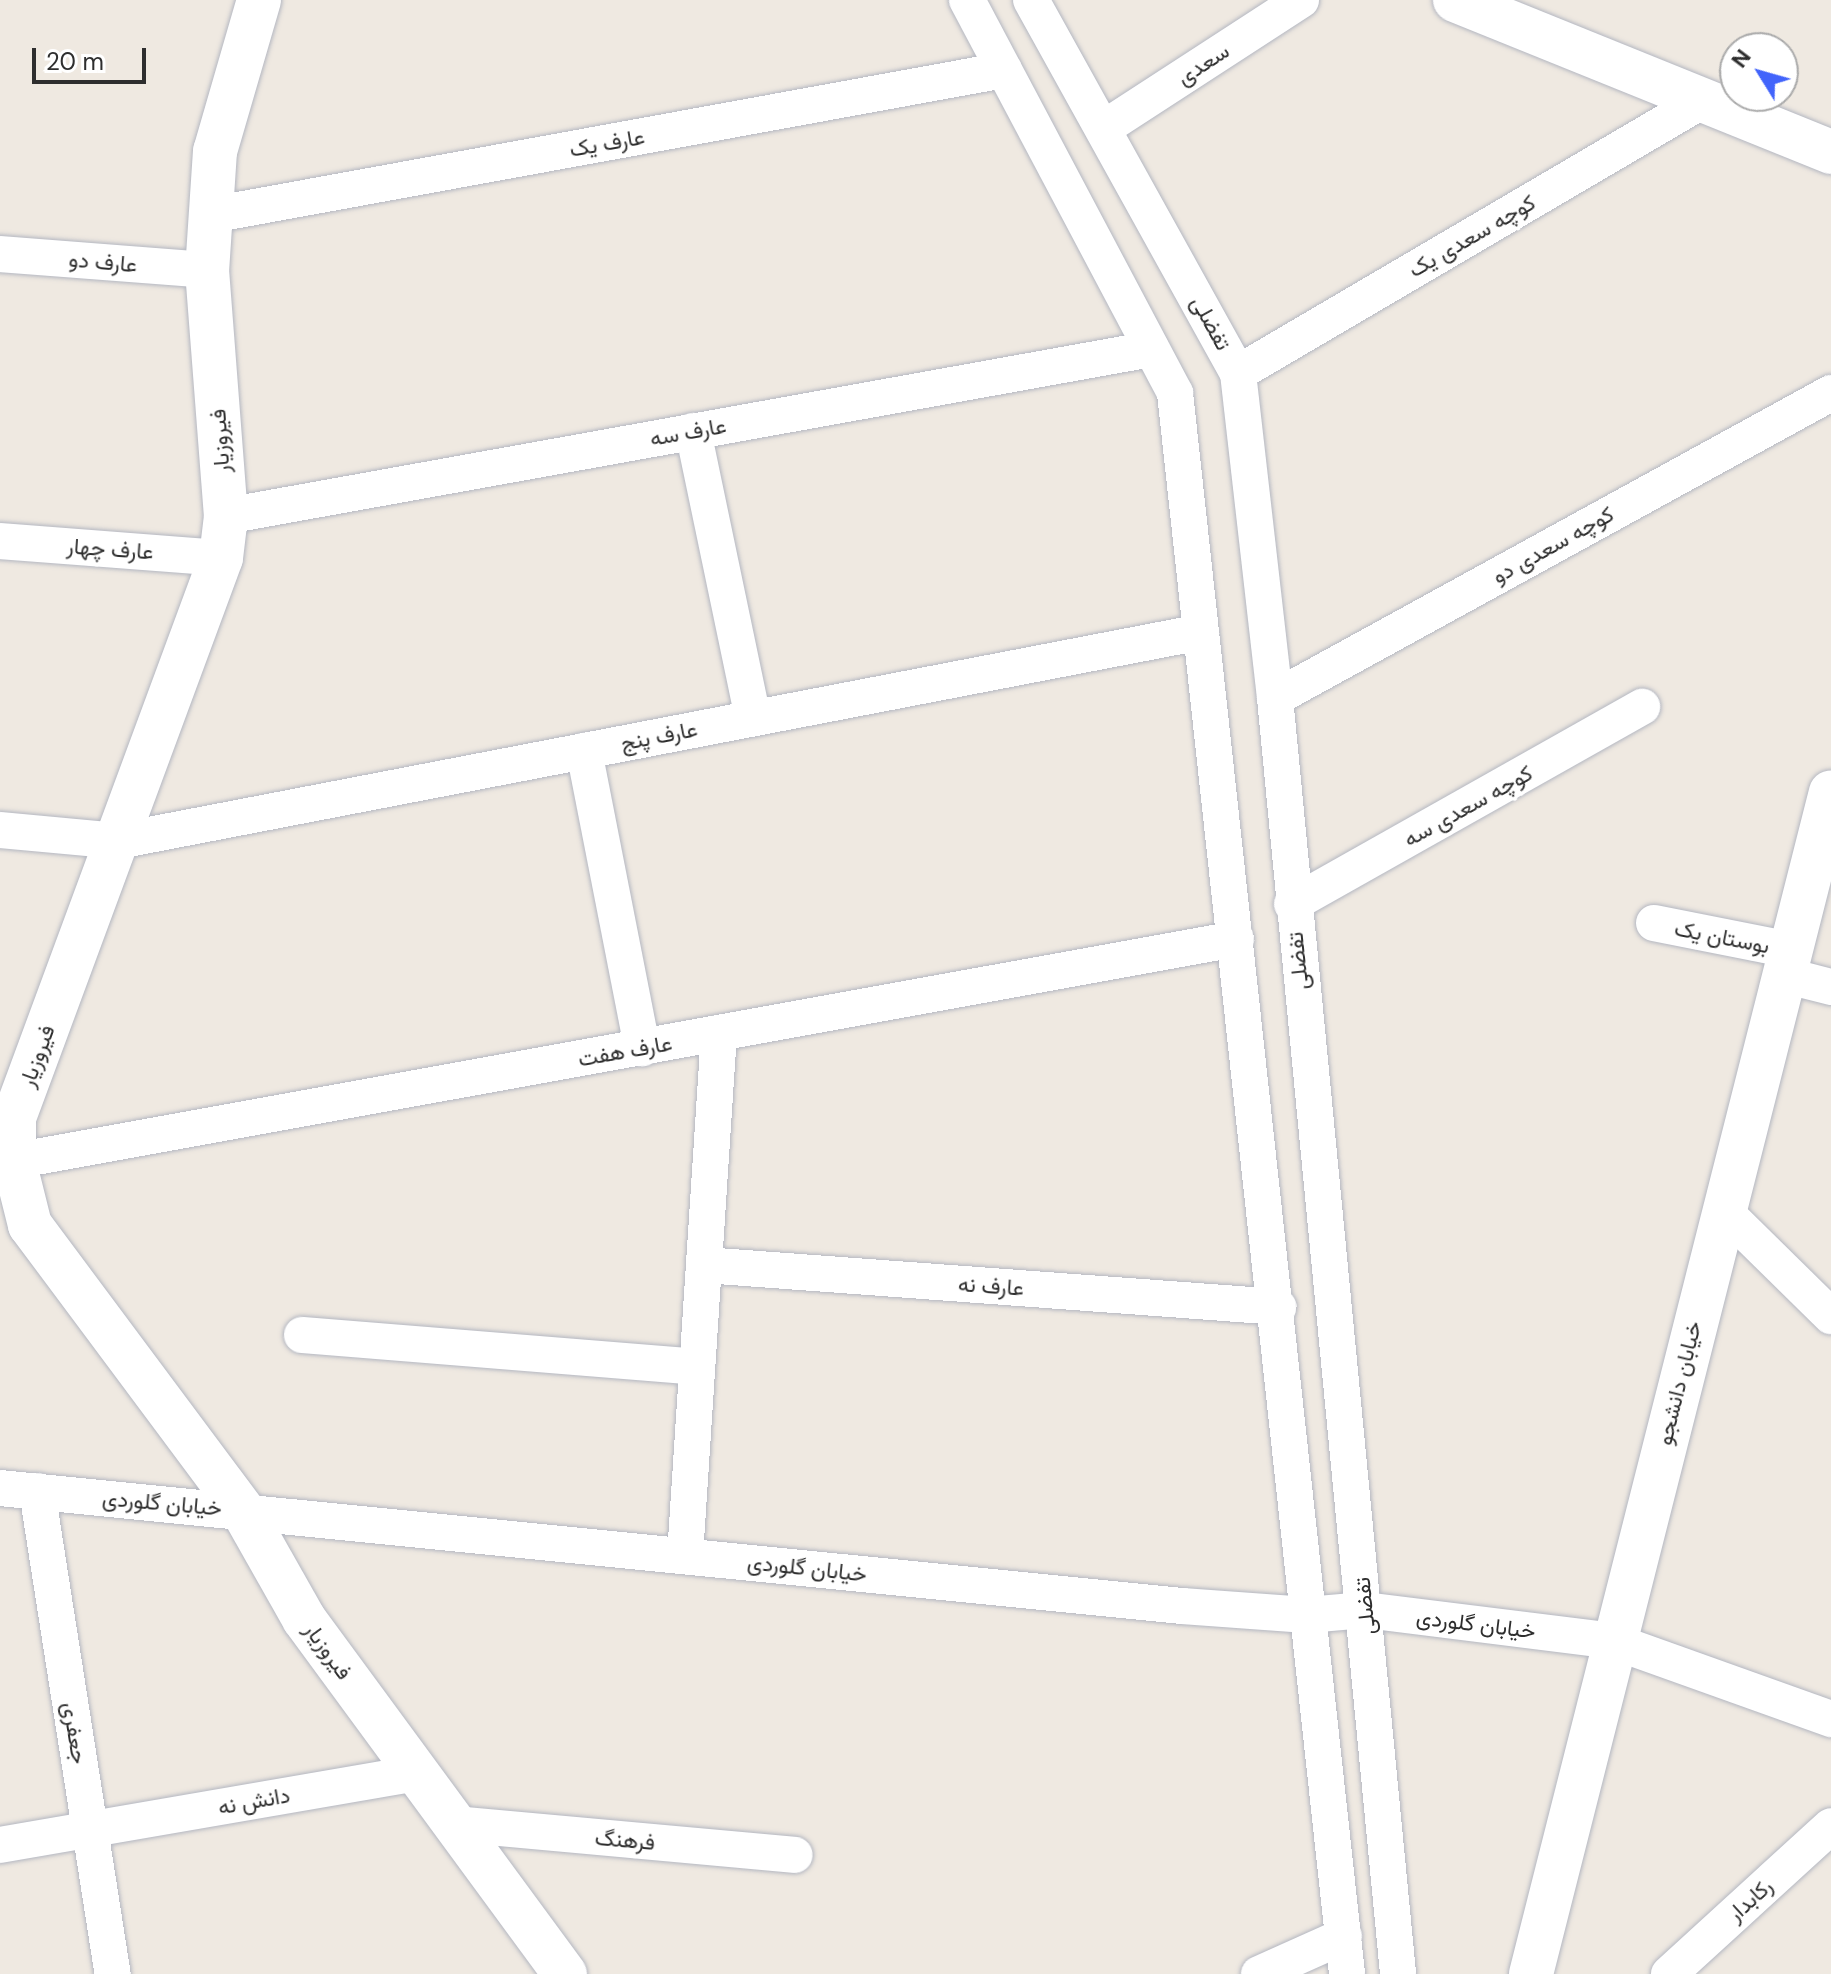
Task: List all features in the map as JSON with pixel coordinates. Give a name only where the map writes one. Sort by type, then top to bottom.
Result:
[{"type":"street","name":"فیروزیار","points":[[259,0],[215,151],[207,270],[223,537],[118,841],[7,1117],[30,1225],[243,1511],[304,1619],[565,1974]]},
{"type":"street","points":[[967,0],[1175,393],[1278,1307],[1307,1615],[1347,1974]]},
{"type":"street","name":"تفضلی","points":[[1031,0],[1238,373],[1275,698],[1292,904],[1365,1610],[1398,1974]]},
{"type":"street","name":"سعدی","points":[[1104,128],[1301,0]]},
{"type":"street","points":[[1455,0],[1831,152]]},
{"type":"street","name":"عارف یک","points":[[211,215],[1004,70]]},
{"type":"street","name":"کوچه سعدی یک","points":[[1238,373],[1705,99]]},
{"type":"street","name":"عارف دو","points":[[0,254],[207,270]]},
{"type":"street","name":"عارف سه","points":[[223,537],[693,431],[1151,349]]},
{"type":"street","name":"کوچه سعدی دو","points":[[1275,698],[1831,393]]},
{"type":"street","points":[[693,431],[753,718]]},
{"type":"street","name":"عارف چهار","points":[[0,541],[223,537]]},
{"type":"street","name":"عارف پنج","points":[[0,830],[118,841],[1201,632]]},
{"type":"street","name":"کوچه سعدی سه","points":[[1292,904],[1642,707]]},
{"type":"street","points":[[584,751],[642,1048]]},
{"type":"street","name":"خیابان دانشجو","points":[[1531,1974],[1722,1209],[1831,792]]},
{"type":"street","name":"بوستان یک","points":[[1654,923],[1787,962],[1831,987]]},
{"type":"street","name":"عارف هفت","points":[[14,1161],[1236,939]]},
{"type":"street","points":[[685,1556],[719,1033]]},
{"type":"street","points":[[1722,1209],[1831,1316]]},
{"type":"street","name":"عارف نه","points":[[704,1265],[1278,1307]]},
{"type":"street","points":[[302,1335],[697,1367]]},
{"type":"street","name":"خیابان گلوردی","points":[[0,1488],[1307,1615],[1365,1610],[1613,1641],[1831,1719]]},
{"type":"street","name":"جعفری","points":[[37,1491],[113,1974]]},
{"type":"street","name":"دانش نه","points":[[0,1845],[417,1773]]},
{"type":"street","name":"فرهنگ","points":[[455,1824],[795,1855]]},
{"type":"street","name":"رکابدار","points":[[1669,1974],[1831,1826]]},
{"type":"street","points":[[1259,1974],[1344,1936]]}]
